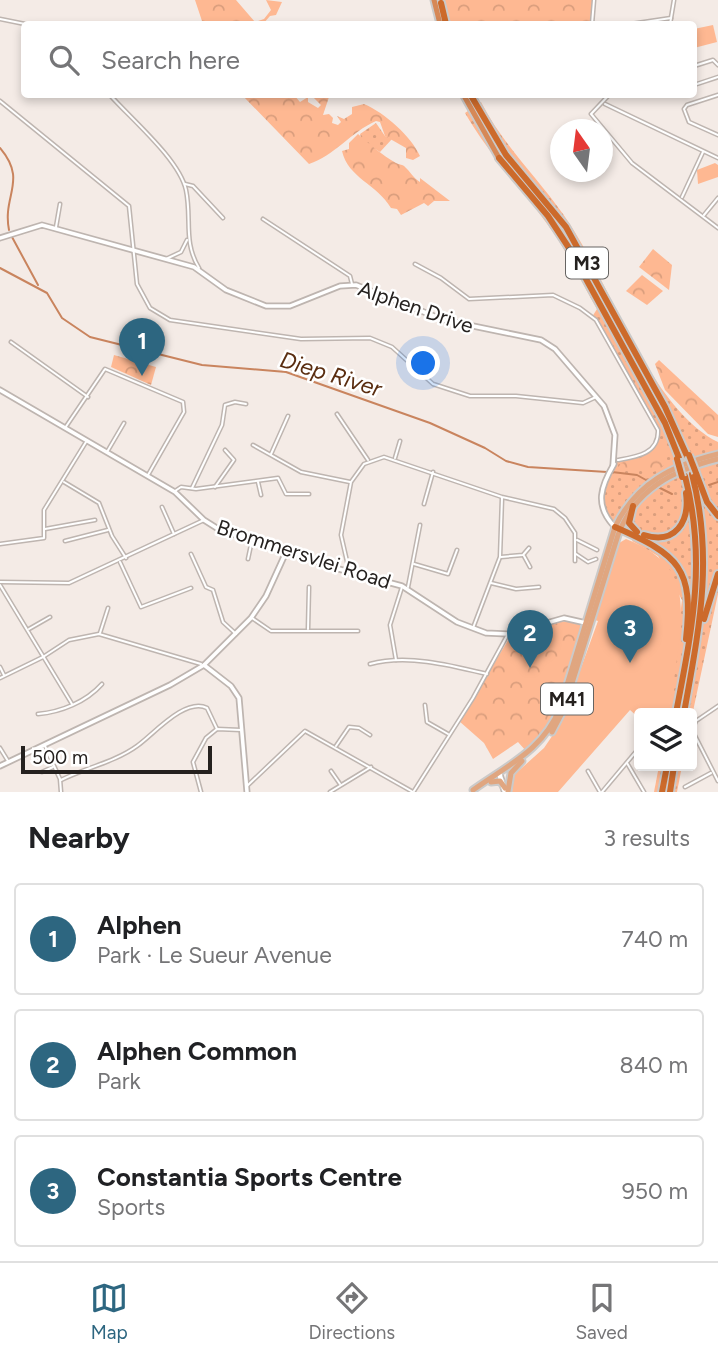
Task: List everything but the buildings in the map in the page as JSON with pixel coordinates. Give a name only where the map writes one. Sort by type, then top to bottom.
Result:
[{"type":"highway","points":[[438,1],[440,21]]},
{"type":"highway","points":[[438,1],[445,21]]},
{"type":"highway","name":"M3","points":[[465,98],[499,158],[559,232],[683,457]]},
{"type":"highway","name":"M3","points":[[472,98],[506,155],[566,226],[678,433],[683,457]]},
{"type":"highway","points":[[683,457],[702,523],[705,564],[701,616],[685,708]]},
{"type":"highway","points":[[677,708],[694,615],[698,574],[696,527],[689,475],[683,457]]},
{"type":"highway","points":[[689,475],[718,516]]},
{"type":"highway","points":[[618,526],[663,539],[677,532],[687,507],[689,475]]},
{"type":"highway","points":[[633,506],[629,522],[637,532]]},
{"type":"highway","points":[[618,526],[663,550],[684,580],[689,611],[682,680]]},
{"type":"highway","points":[[691,670],[718,574]]},
{"type":"highway","points":[[662,792],[666,771]]},
{"type":"highway","points":[[670,792],[673,771]]},
{"type":"main road","name":"M41","points":[[618,526],[633,506],[666,477],[718,457]]},
{"type":"main road","name":"M41","points":[[472,791],[540,747],[558,722],[618,526],[634,497],[654,479],[685,463],[718,457]]},
{"type":"main road","name":"M41","points":[[472,791],[491,782],[538,745],[548,733],[588,624]]},
{"type":"main road","points":[[507,791],[511,773],[522,761]]},
{"type":"main road","points":[[501,774],[507,791]]},
{"type":"main road","points":[[491,782],[500,780],[507,791]]},
{"type":"street","points":[[592,21],[594,0]]},
{"type":"street","points":[[670,21],[674,0]]},
{"type":"street","points":[[651,21],[671,18]]},
{"type":"street","points":[[0,19],[21,23]]},
{"type":"street","points":[[697,65],[713,60],[718,65]]},
{"type":"street","points":[[697,84],[718,77]]},
{"type":"street","points":[[718,95],[686,106],[689,122],[718,135]]},
{"type":"street","points":[[113,98],[174,166],[184,184],[187,239],[200,269]]},
{"type":"street","points":[[607,98],[591,114],[632,163],[682,198],[718,228]]},
{"type":"street","points":[[0,101],[124,199],[131,215],[132,249],[141,294],[150,308],[170,320],[292,338],[355,336],[384,342],[433,384],[470,396],[516,396],[583,403],[597,396]]},
{"type":"street","points":[[604,103],[718,158]]},
{"type":"street","points":[[682,198],[704,151]]},
{"type":"street","points":[[184,184],[193,186],[223,218]]},
{"type":"street","points":[[703,215],[718,198]]},
{"type":"street","points":[[56,228],[61,204]]},
{"type":"street","points":[[263,219],[350,276],[352,285]]},
{"type":"street","name":"Alphen Drive","points":[[0,238],[32,226],[56,228],[200,269],[233,294],[275,307],[296,305],[332,288],[352,285],[444,320],[543,341],[555,349],[597,396],[612,423],[617,458]]},
{"type":"street","points":[[165,259],[181,252],[187,239]]},
{"type":"street","points":[[415,264],[441,278],[469,299],[553,295],[580,308],[596,320],[658,430],[657,441],[650,450],[617,458],[600,495],[606,517],[618,526]]},
{"type":"street","points":[[11,342],[89,397]]},
{"type":"street","points":[[65,428],[89,397],[103,371],[108,368],[184,404],[184,412],[148,476]]},
{"type":"street","name":"Brommersvlei Road","points":[[0,390],[175,492],[204,520],[223,532],[405,587],[472,629],[508,634],[559,619],[588,624]]},
{"type":"street","points":[[191,489],[222,425],[225,405],[235,402],[246,404]]},
{"type":"street","points":[[337,414],[369,461]]},
{"type":"street","points":[[270,455],[288,416]]},
{"type":"street","points":[[107,453],[124,423]]},
{"type":"street","points":[[0,544],[41,541],[44,510],[87,441]]},
{"type":"street","points":[[395,459],[400,441]]},
{"type":"street","points":[[253,445],[301,472],[351,482]]},
{"type":"street","points":[[215,486],[234,460],[225,450]]},
{"type":"street","points":[[349,572],[341,535],[351,482],[357,471],[369,461],[384,457],[502,497],[554,509],[572,527],[576,540],[575,561]]},
{"type":"street","points":[[424,504],[435,473]]},
{"type":"street","points":[[175,492],[179,487],[191,489],[280,478],[286,494],[309,494]]},
{"type":"street","points":[[63,481],[98,501],[109,529],[127,558]]},
{"type":"street","points":[[258,481],[261,495]]},
{"type":"street","points":[[472,629],[500,557],[502,497]]},
{"type":"street","points":[[162,507],[174,535]]},
{"type":"street","points":[[44,529],[95,520]]},
{"type":"street","points":[[0,584],[63,584],[127,558],[204,520]]},
{"type":"street","points":[[396,661],[390,625],[412,564],[420,525]]},
{"type":"street","points":[[65,541],[109,529]]},
{"type":"street","points":[[248,559],[253,539]]},
{"type":"street","points":[[576,540],[597,550]]},
{"type":"street","points":[[500,557],[523,555],[529,548]]},
{"type":"street","points":[[0,766],[170,685],[204,665],[251,618],[270,589],[287,550]]},
{"type":"street","points":[[412,564],[448,574],[457,550]]},
{"type":"street","points":[[575,553],[588,562],[596,559]]},
{"type":"street","points":[[191,554],[210,588],[223,622],[236,635]]},
{"type":"street","points":[[523,555],[526,566],[530,567]]},
{"type":"street","points":[[120,561],[141,607],[191,588]]},
{"type":"street","points":[[490,583],[516,589],[539,587]]},
{"type":"street","points":[[0,584],[72,704]]},
{"type":"street","points":[[309,587],[309,630]]},
{"type":"street","points":[[202,588],[219,589]]},
{"type":"street","points":[[100,635],[108,608]]},
{"type":"street","points":[[28,630],[50,617]]},
{"type":"street","points":[[251,618],[271,631],[358,631]]},
{"type":"street","points":[[247,789],[302,732],[309,732],[413,792],[487,674],[508,634]]},
{"type":"street","points":[[0,678],[43,657],[69,640],[100,635],[204,665],[238,696],[247,789]]},
{"type":"street","points":[[370,664],[396,661],[438,664],[487,674]]},
{"type":"street","points":[[0,667],[4,676]]},
{"type":"street","points":[[38,714],[54,712],[72,704],[102,684]]},
{"type":"street","points":[[425,705],[427,722],[448,734]]},
{"type":"street","points":[[718,706],[696,722],[692,730],[718,781]]},
{"type":"street","points":[[61,780],[133,749],[162,723],[194,708],[207,708],[217,729]]},
{"type":"street","points":[[336,747],[349,727],[359,728],[370,735]]},
{"type":"street","points":[[201,792],[194,759],[206,738],[217,729],[243,730]]},
{"type":"street","points":[[44,745],[61,780],[61,792]]},
{"type":"street","points":[[0,748],[8,762]]},
{"type":"street","points":[[587,771],[601,792],[634,754]]},
{"type":"street","points":[[626,763],[644,792]]},
{"type":"street","points":[[42,772],[55,766]]},
{"type":"street","points":[[330,792],[371,767]]},
{"type":"street","points":[[331,771],[341,786]]},
{"type":"street","points":[[685,788],[713,772]]},
{"type":"street","points":[[246,779],[253,780]]},
{"type":"green space","points":[[195,0],[236,0],[254,21],[202,21]]},
{"type":"green space","points":[[266,0],[282,2],[276,15],[270,16],[266,21],[258,21],[264,19],[271,10]]},
{"type":"green space","points":[[443,0],[593,0],[590,21],[448,19]]},
{"type":"green space","points":[[713,25],[717,42],[697,47],[697,28]]},
{"type":"green space","points":[[245,98],[297,98],[300,102],[308,98],[308,102],[318,108],[321,105],[314,98],[329,98],[323,115],[329,114],[333,118],[332,123],[338,125],[341,122],[337,116],[344,119],[352,114],[352,107],[364,104],[396,126],[420,156],[413,160],[406,158],[406,148],[385,136],[380,122],[376,121],[309,164]]},
{"type":"green space","points":[[481,102],[499,132],[553,200],[580,241],[650,371],[671,401],[693,425],[718,442],[718,594],[694,708],[669,708],[682,600],[658,556],[632,541],[636,532],[629,517],[628,505],[617,524],[604,510],[602,502],[604,485],[617,460],[641,455],[654,446],[657,427],[605,333],[592,317],[597,309],[560,242],[483,142],[465,113]]},
{"type":"green space","points":[[376,123],[385,136],[392,139],[380,152],[362,141],[360,134]]},
{"type":"green space","points":[[358,134],[386,157],[404,166],[420,182],[420,178],[450,201],[434,201],[428,206],[424,203],[401,215],[397,209],[391,208],[356,175],[345,160],[342,151],[349,149],[349,143]]},
{"type":"green space","points":[[715,163],[718,165],[718,177],[698,184],[697,170]]},
{"type":"green space","points":[[653,249],[672,265],[669,290],[639,267]]},
{"type":"green space","points":[[642,275],[663,291],[647,305],[626,291]]},
{"type":"green space","points":[[114,355],[156,367],[151,385],[111,367]]},
{"type":"green space","points":[[659,360],[718,415],[718,437],[708,434],[665,390],[655,364]]},
{"type":"green space","points":[[661,442],[667,458],[661,469],[648,474],[640,469],[618,468],[621,463],[651,455]]},
{"type":"green space","points":[[626,539],[658,557],[668,567],[679,592],[681,624],[669,708],[634,708],[634,714],[630,710],[558,792],[512,792],[514,775],[544,748],[561,723],[598,621],[595,620],[619,543]]},
{"type":"green space","points":[[569,621],[580,625],[581,630],[550,724],[526,751],[518,742],[493,759],[484,743],[459,721],[510,637],[557,622]]},
{"type":"green space","points":[[658,771],[681,771],[677,792],[654,792]]},
{"type":"waterway","points":[[0,148],[8,160],[13,179],[9,230]]},
{"type":"waterway","points":[[12,237],[38,285]]},
{"type":"waterway","name":"Diep River","points":[[0,268],[47,293],[62,318],[90,337],[202,365],[286,372],[430,423],[485,448],[506,461],[528,467],[607,472]]},
{"type":"waterway","name":"Diep River","points":[[612,472],[637,475],[646,480]]},
{"type":"waterway","name":"Diep River","points":[[709,485],[718,482]]},
{"type":"waterway","name":"Diep River","points":[[658,487],[672,494]]},
{"type":"place","name":"Alphen","points":[[142,376]]},
{"type":"place","name":"Constantia Sports Centre","points":[[630,663]]},
{"type":"place","name":"Alphen Common","points":[[530,668]]}]
